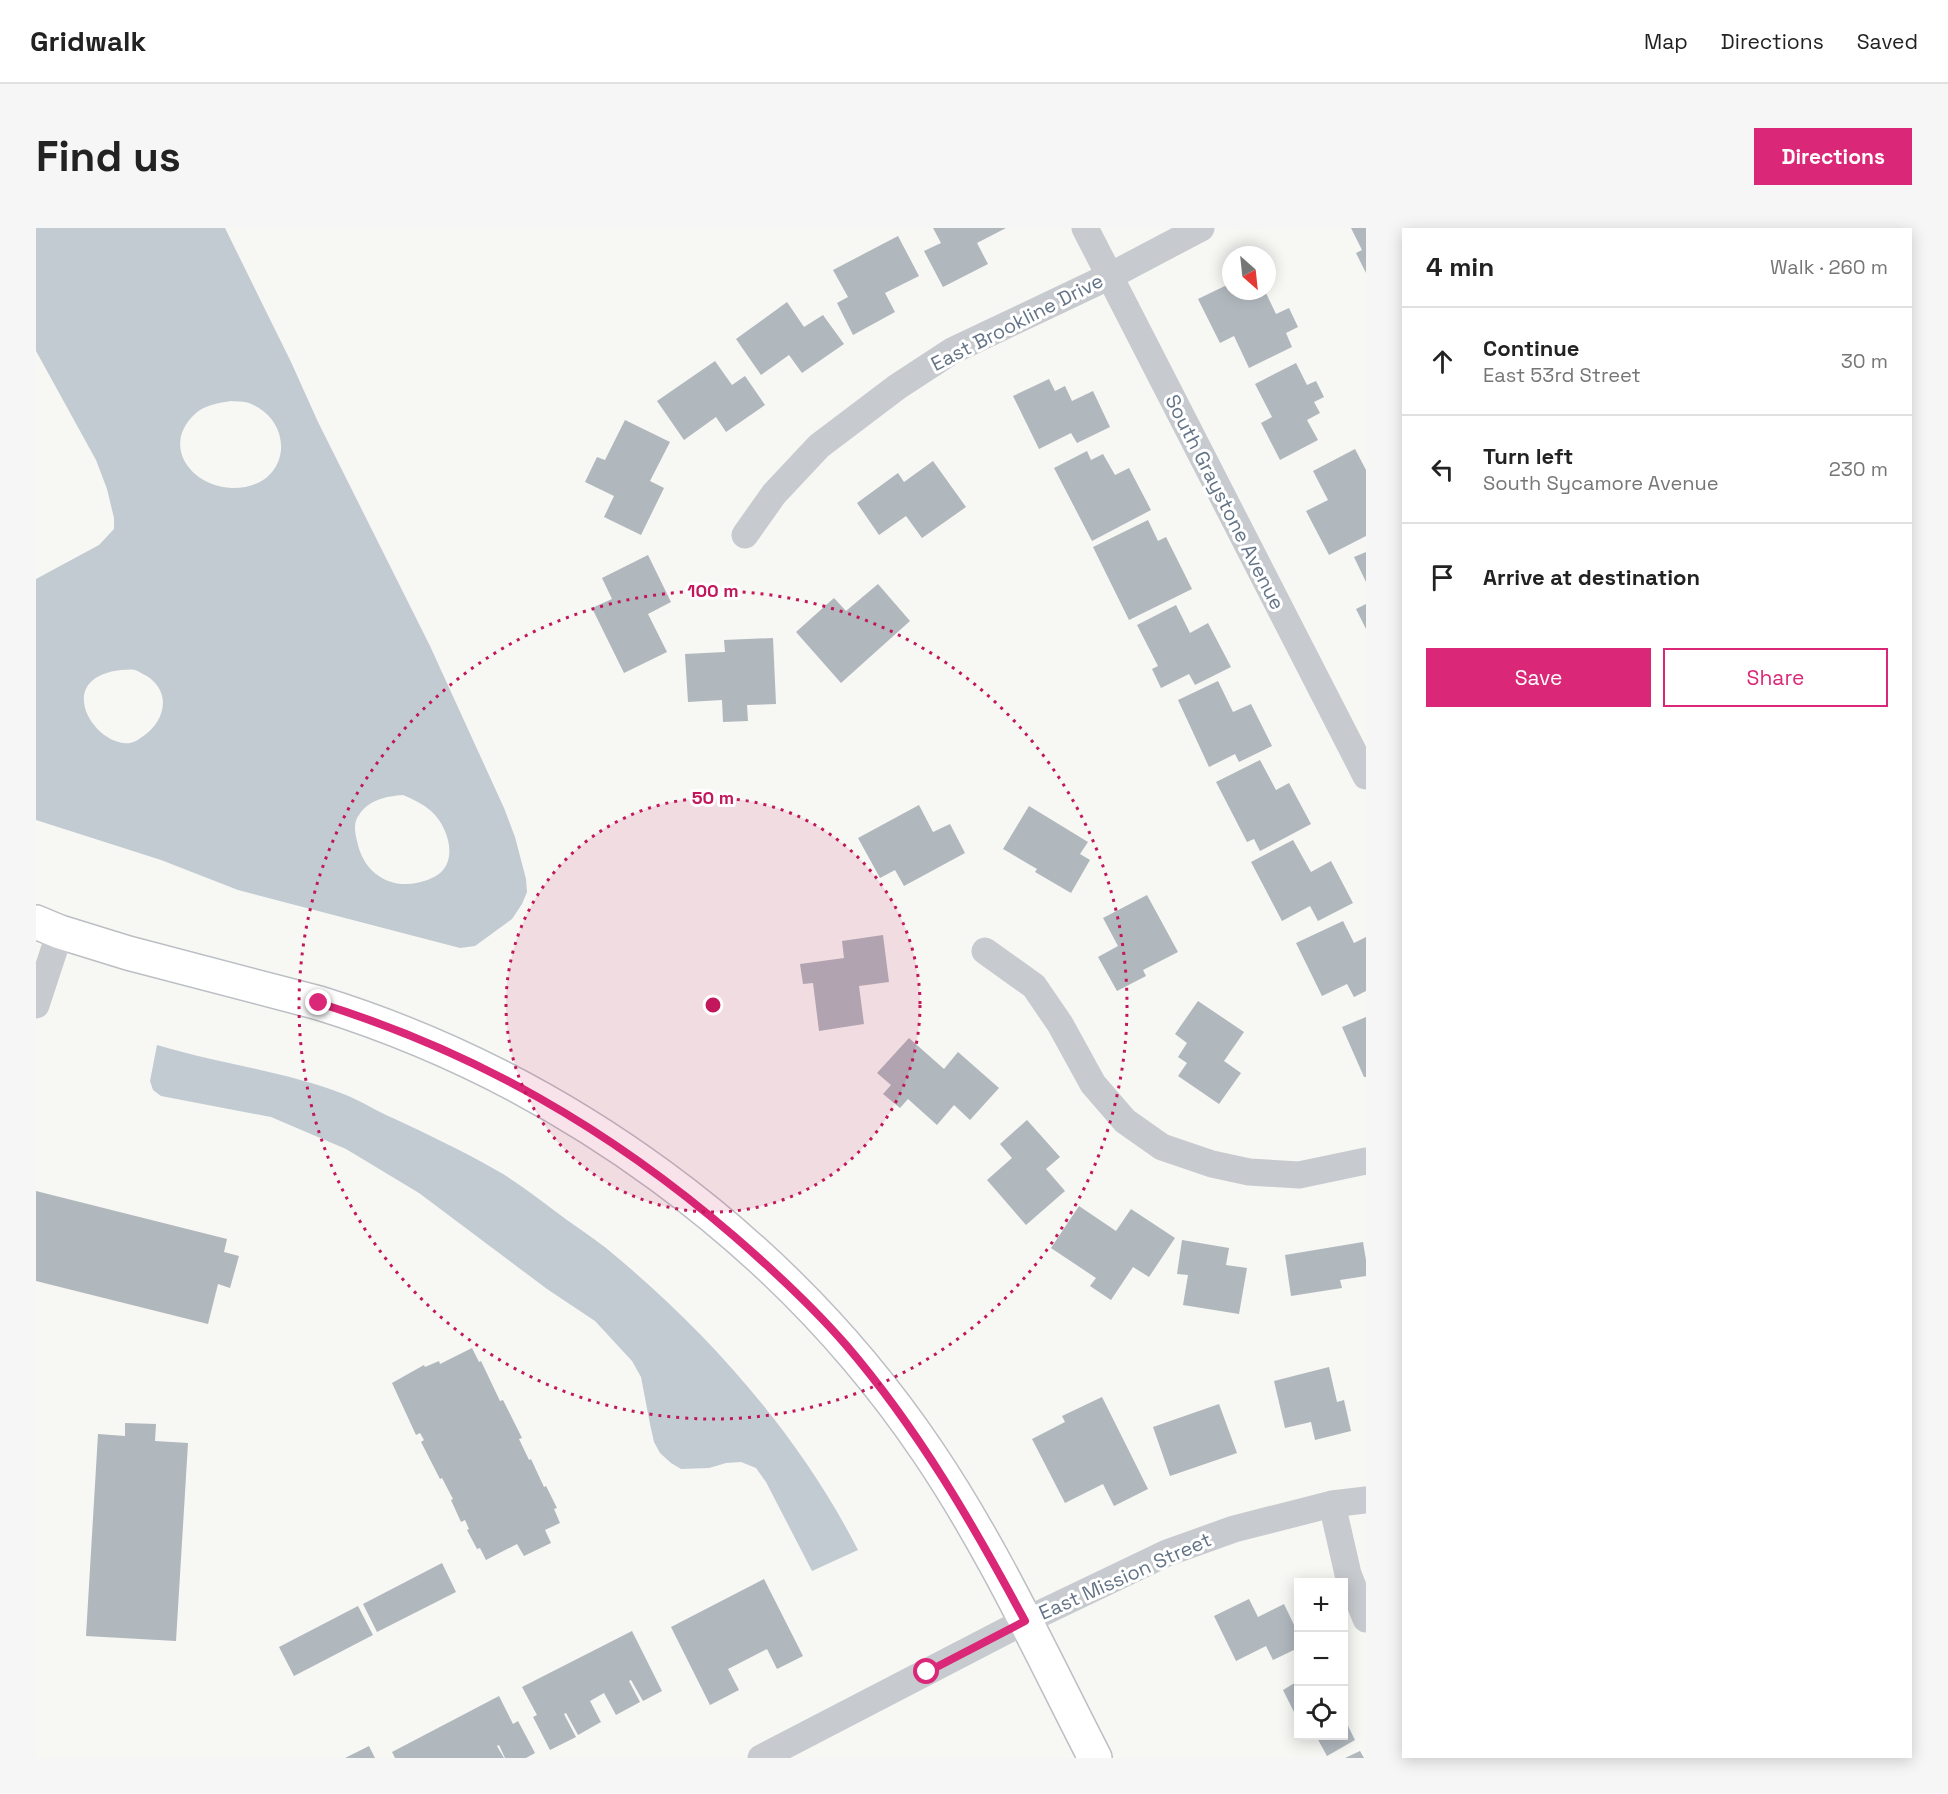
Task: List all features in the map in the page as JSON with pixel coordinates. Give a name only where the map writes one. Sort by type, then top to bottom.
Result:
[{"type":"main road","points":[[48,927],[128,953],[319,1003],[403,1032],[488,1070],[534,1094],[596,1132],[691,1200],[798,1295],[845,1344],[909,1425],[938,1467],[973,1526],[1025,1621],[1095,1758]]},
{"type":"street","name":"South Graystone Avenue","points":[[1085,228],[1366,776]]},
{"type":"street","name":"East Brookline Drive","points":[[745,535],[774,494],[819,446],[897,387],[952,351],[1110,276],[1201,228]]},
{"type":"street","points":[[36,1005],[48,927]]},
{"type":"street","points":[[985,951],[1034,986],[1060,1024],[1093,1084],[1125,1121],[1162,1147],[1212,1164],[1249,1172],[1299,1175],[1366,1161]]},
{"type":"street","name":"East Mission Street","points":[[761,1758],[1025,1621],[1167,1553],[1233,1529],[1332,1504],[1366,1500]]},
{"type":"street","points":[[1332,1504],[1348,1574],[1366,1619]]},
{"type":"shaded area","points":[[36,228],[225,228],[318,422],[430,646],[504,808],[515,837],[527,892],[512,919],[475,946],[460,948],[238,890],[161,860],[36,820],[36,579],[99,545],[114,529],[114,518],[107,489],[96,460],[36,351]],"holes":[[[231,401],[249,403],[264,412],[275,424],[280,438],[281,453],[276,466],[266,478],[252,485],[232,488],[217,486],[204,480],[185,462],[181,451],[181,438],[186,425],[196,413],[208,406]],[[121,670],[133,670],[149,678],[158,686],[163,702],[160,717],[155,725],[138,740],[130,743],[117,742],[104,735],[93,724],[86,711],[84,698],[88,685],[100,676]],[[403,795],[418,802],[428,808],[443,826],[447,835],[449,855],[442,871],[434,877],[409,884],[386,880],[376,874],[361,854],[355,831],[357,818],[367,806],[384,798]]]},
{"type":"shaded area","points":[[157,1045],[300,1080],[346,1095],[471,1156],[505,1175],[532,1194],[618,1258],[688,1322],[721,1356],[782,1429],[810,1468],[858,1550],[812,1571],[766,1482],[756,1468],[741,1462],[709,1468],[681,1469],[660,1453],[654,1442],[641,1377],[632,1361],[595,1321],[547,1289],[419,1193],[346,1149],[271,1117],[161,1096],[153,1090],[150,1081]]},
{"type":"building","points":[[933,228],[1006,228],[977,243],[988,264],[943,287],[924,251],[941,243]]},
{"type":"building","points":[[1351,228],[1366,228],[1366,273],[1356,253],[1362,250]]},
{"type":"building","points":[[898,236],[919,276],[885,293],[895,312],[853,335],[837,303],[848,297],[833,270]]},
{"type":"building","points":[[1222,287],[1222,300],[1269,300],[1276,314],[1289,308],[1298,327],[1286,333],[1292,347],[1249,368],[1234,336],[1220,343],[1198,299]]},
{"type":"building","points":[[787,302],[804,327],[823,315],[844,344],[802,373],[789,355],[761,375],[736,339]]},
{"type":"building","points":[[715,361],[732,385],[745,376],[765,405],[726,432],[716,417],[684,440],[657,401]]},
{"type":"building","points":[[1296,363],[1307,385],[1316,381],[1324,397],[1314,402],[1320,413],[1307,420],[1318,440],[1280,460],[1261,423],[1272,417],[1255,384]]},
{"type":"building","points":[[1049,379],[1055,391],[1065,386],[1072,401],[1093,391],[1110,427],[1077,443],[1071,433],[1039,449],[1013,396]]},
{"type":"building","points":[[625,420],[670,442],[650,481],[664,488],[641,535],[604,517],[614,496],[585,482],[597,457],[605,460]]},
{"type":"building","points":[[1355,449],[1366,470],[1366,536],[1329,555],[1306,511],[1328,500],[1313,471]]},
{"type":"building","points":[[1087,451],[1091,460],[1103,454],[1115,475],[1129,468],[1151,510],[1092,541],[1054,468]]},
{"type":"building","points":[[933,461],[966,507],[922,538],[906,516],[879,535],[857,503],[898,473],[904,482]]},
{"type":"building","points":[[1148,520],[1158,541],[1166,537],[1192,589],[1129,620],[1093,547]]},
{"type":"building","points":[[1366,552],[1366,582],[1354,557]]},
{"type":"building","points":[[648,555],[671,602],[648,614],[667,652],[624,673],[592,608],[612,599],[602,578]]},
{"type":"building","points":[[878,584],[910,621],[841,683],[796,632],[834,598],[846,611]]},
{"type":"building","points":[[1366,604],[1366,629],[1356,609]]},
{"type":"building","points":[[1176,605],[1190,633],[1208,623],[1231,667],[1195,685],[1189,674],[1161,688],[1152,669],[1158,666],[1137,625]]},
{"type":"building","points":[[773,638],[776,704],[747,705],[748,721],[723,722],[722,700],[688,702],[685,654],[725,652],[724,640]]},
{"type":"building","points":[[1218,681],[1233,712],[1251,704],[1272,746],[1239,762],[1235,754],[1209,767],[1178,700]]},
{"type":"building","points":[[1260,760],[1276,790],[1289,783],[1311,824],[1260,851],[1254,839],[1247,842],[1216,782]]},
{"type":"building","points":[[919,805],[933,832],[950,824],[965,853],[904,886],[895,870],[880,878],[858,838]]},
{"type":"building","points":[[1029,806],[1088,842],[1080,854],[1090,860],[1071,893],[1035,872],[1037,869],[1003,849]]},
{"type":"building","points":[[1293,840],[1311,872],[1331,861],[1353,903],[1318,921],[1310,906],[1282,921],[1251,862]]},
{"type":"building","points":[[1147,895],[1178,952],[1143,970],[1146,976],[1117,991],[1098,957],[1118,946],[1103,918]]},
{"type":"building","points":[[1343,921],[1354,943],[1366,937],[1366,991],[1354,997],[1347,984],[1322,996],[1296,943]]},
{"type":"building","points":[[883,935],[889,982],[859,986],[864,1024],[819,1031],[813,983],[803,984],[800,964],[844,958],[842,941]]},
{"type":"building","points":[[1198,1001],[1244,1032],[1224,1061],[1241,1073],[1219,1104],[1178,1076],[1187,1063],[1178,1057],[1187,1043],[1175,1034]]},
{"type":"building","points":[[1366,1017],[1366,1077],[1364,1077],[1342,1027]]},
{"type":"building","points":[[909,1038],[944,1069],[958,1052],[999,1088],[970,1120],[954,1105],[937,1125],[908,1099],[900,1108],[883,1094],[891,1085],[877,1073]]},
{"type":"building","points":[[1027,1120],[1060,1157],[1046,1169],[1065,1191],[1026,1225],[987,1180],[1012,1158],[1000,1144]]},
{"type":"building","points":[[36,1191],[227,1239],[224,1252],[239,1256],[230,1288],[218,1284],[208,1324],[36,1281]]},
{"type":"building","points":[[1079,1206],[1116,1231],[1131,1209],[1175,1238],[1149,1277],[1133,1267],[1111,1300],[1090,1286],[1096,1278],[1051,1248]]},
{"type":"building","points":[[1182,1240],[1229,1248],[1226,1265],[1247,1268],[1239,1314],[1183,1305],[1188,1275],[1177,1274]]},
{"type":"building","points":[[1363,1242],[1366,1276],[1340,1280],[1342,1288],[1291,1296],[1285,1255]]},
{"type":"building","points":[[472,1348],[479,1362],[481,1361],[500,1401],[503,1400],[522,1438],[519,1439],[529,1460],[531,1459],[557,1508],[554,1509],[560,1523],[545,1530],[551,1543],[524,1556],[517,1544],[486,1560],[480,1548],[477,1549],[467,1530],[469,1529],[465,1520],[461,1522],[451,1500],[453,1499],[421,1442],[424,1440],[420,1433],[416,1435],[392,1383],[424,1365],[425,1367],[439,1361],[440,1364]]},
{"type":"building","points":[[1329,1367],[1337,1402],[1344,1400],[1351,1431],[1315,1440],[1311,1422],[1285,1428],[1274,1381]]},
{"type":"building","points":[[1102,1397],[1148,1489],[1114,1506],[1103,1484],[1065,1503],[1032,1439],[1065,1422],[1062,1416]]},
{"type":"building","points":[[1219,1404],[1237,1453],[1170,1476],[1153,1427]]},
{"type":"building","points":[[125,1423],[156,1424],[155,1441],[188,1443],[176,1641],[86,1636],[98,1434],[125,1436]]},
{"type":"building","points":[[442,1563],[456,1592],[377,1632],[363,1604]]},
{"type":"building","points":[[764,1579],[803,1656],[777,1669],[767,1649],[728,1669],[739,1690],[710,1705],[671,1627]]},
{"type":"building","points":[[1249,1599],[1258,1617],[1284,1604],[1294,1625],[1294,1650],[1273,1660],[1266,1646],[1236,1661],[1214,1616]]},
{"type":"building","points":[[358,1606],[373,1635],[294,1676],[279,1647]]},
{"type":"building","points":[[632,1631],[662,1691],[643,1701],[631,1680],[629,1681],[640,1702],[616,1715],[604,1693],[590,1701],[601,1722],[578,1735],[566,1713],[564,1714],[576,1737],[550,1750],[533,1717],[537,1715],[522,1687]]},
{"type":"building","points":[[1294,1683],[1294,1712],[1283,1690]]},
{"type":"building","points":[[499,1696],[513,1724],[518,1721],[535,1753],[526,1758],[505,1758],[499,1745],[497,1746],[504,1758],[395,1758],[392,1752]]},
{"type":"building","points":[[1348,1726],[1355,1740],[1327,1756],[1318,1740],[1348,1740]]},
{"type":"building","points":[[369,1746],[375,1758],[345,1758]]},
{"type":"building","points":[[1360,1751],[1364,1758],[1345,1758]]},
{"type":"route","points":[[319,1003],[350,1012],[434,1045],[488,1070],[578,1120],[650,1169],[717,1221],[783,1280],[845,1344],[909,1425],[938,1467],[1025,1621],[927,1672]]}]
